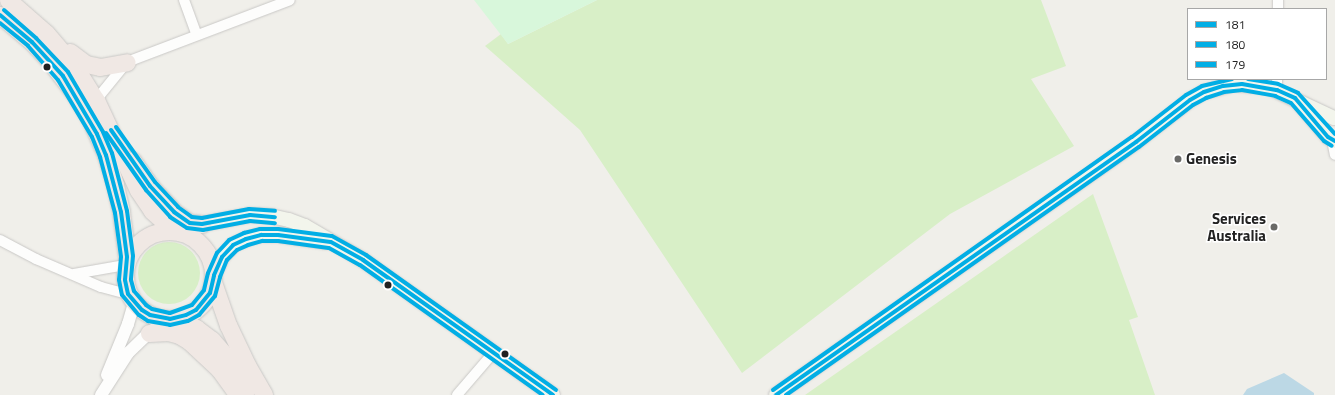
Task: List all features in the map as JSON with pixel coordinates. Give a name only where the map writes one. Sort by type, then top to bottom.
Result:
[{"type":"highway","points":[[8,0],[46,33],[86,64],[100,67],[127,62]]},
{"type":"highway","points":[[0,15],[32,42],[49,60],[75,94],[91,121],[106,155],[115,185],[121,212],[126,261],[125,280],[131,298],[150,315],[172,319],[196,328],[212,340],[225,355],[249,395]]},
{"type":"highway","points":[[46,33],[75,67],[96,100],[132,180],[152,211],[177,231],[199,241],[207,251],[212,262],[213,278],[228,325],[247,365],[264,395]]},
{"type":"highway","points":[[107,124],[139,172],[174,212],[190,224],[202,224]]},
{"type":"highway","points":[[126,261],[132,249],[145,237],[164,231],[177,231]]},
{"type":"highway","points":[[172,319],[191,313],[204,303],[210,293],[213,278]]},
{"type":"highway","points":[[149,333],[168,332],[179,335],[189,341],[219,370],[238,395]]},
{"type":"main road","points":[[776,395],[1136,142],[1204,92],[1237,84],[1260,86],[1277,84],[1295,98],[1331,138]]},
{"type":"main road","points":[[1295,98],[1334,118],[1326,124],[1331,138]]},
{"type":"main road","points":[[177,231],[202,224],[250,216],[271,216],[289,220],[305,226],[363,260],[553,395]]},
{"type":"main road","points":[[213,278],[222,257],[233,245],[246,238],[261,235],[278,235],[330,242]]},
{"type":"street","points":[[184,0],[197,35]]},
{"type":"street","points":[[96,100],[127,62],[290,0]]},
{"type":"street","points":[[1331,138],[1335,154]]},
{"type":"street","points":[[0,240],[36,259],[74,274],[101,287],[131,298],[128,324],[110,365],[100,395]]},
{"type":"street","points":[[74,274],[126,261]]},
{"type":"street","points":[[100,395],[128,353],[149,333],[172,319]]},
{"type":"street","points":[[457,395],[494,352]]},
{"type":"green space","points":[[474,0],[597,0],[508,44]]},
{"type":"green space","points":[[597,0],[1041,0],[1066,66],[1031,79],[1074,146],[950,214],[742,373],[580,130],[485,46],[501,34],[508,44]]},
{"type":"green space","points":[[1093,194],[1138,317],[1129,320],[1155,395],[805,395]]},
{"type":"green space","points":[[163,242],[175,242],[191,251],[198,261],[200,273],[198,285],[191,295],[175,304],[163,304],[152,299],[143,290],[138,279],[138,267],[143,256],[152,247]]},
{"type":"water","points":[[1284,373],[1314,393],[1314,395],[1243,395],[1247,389]]},
{"type":"transit line","name":"179","points":[[4,10],[36,38],[68,72],[103,132],[112,153],[127,211],[133,256],[131,280],[134,291],[146,305],[152,309],[170,313],[192,305],[204,290],[208,273],[217,253],[229,240],[244,233],[260,229],[278,229],[332,236],[366,255],[556,390]]},
{"type":"transit line","name":"181","points":[[0,15],[32,42],[63,76],[97,134],[106,155],[121,212],[127,257],[125,280],[128,294],[142,310],[150,315],[170,319],[186,315],[196,310],[210,293],[214,275],[222,257],[233,245],[246,239],[261,235],[278,235],[331,242],[363,260],[553,395]]},
{"type":"transit line","name":"180","points":[[0,23],[28,46],[58,80],[92,137],[100,157],[115,213],[121,257],[119,280],[122,295],[139,315],[148,321],[170,325],[188,321],[199,315],[215,296],[220,277],[227,260],[237,250],[248,245],[262,241],[278,241],[329,248],[360,265],[543,395]]},
{"type":"transit line","name":"179","points":[[773,390],[1132,137],[1186,95],[1202,86],[1228,80]]},
{"type":"transit line","name":"179","points":[[1254,80],[1278,84],[1298,93],[1335,134]]},
{"type":"transit line","name":"181","points":[[776,395],[1136,142],[1190,100],[1204,92],[1223,86],[1242,84],[1277,90],[1295,98],[1328,137],[1335,141]]},
{"type":"transit line","name":"180","points":[[786,395],[1139,147],[1193,105],[1206,98],[1224,92],[1242,90],[1275,96],[1291,103],[1324,141],[1332,146]]},
{"type":"transit line","name":"179","points":[[116,127],[155,182],[178,207],[192,217],[202,218],[249,209],[275,211]]},
{"type":"transit line","name":"181","points":[[111,130],[150,186],[174,212],[190,223],[202,224],[250,215],[275,217]]},
{"type":"transit line","name":"180","points":[[106,133],[146,190],[170,217],[187,228],[203,230],[250,221],[275,223]]},
{"type":"place","name":"Genesis","points":[[1178,159]]},
{"type":"place","name":"Services Australia","points":[[1274,227]]}]
